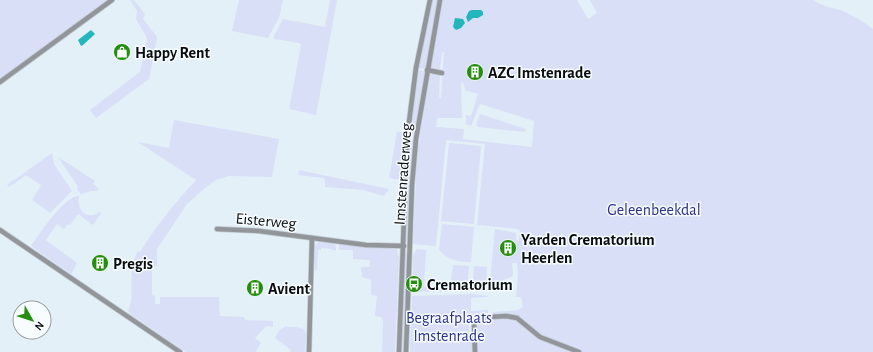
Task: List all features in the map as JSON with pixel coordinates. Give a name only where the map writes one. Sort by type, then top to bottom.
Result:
[{"type":"street","points":[[0,82],[112,0]]},
{"type":"street","name":"Imstenraderweg","points":[[399,352],[407,146],[411,98],[430,0]]},
{"type":"street","name":"Imstenraderweg","points":[[406,352],[416,139],[440,0]]},
{"type":"street","points":[[427,70],[442,73]]},
{"type":"street","points":[[0,230],[180,352]]},
{"type":"street","name":"Eisterweg","points":[[216,230],[259,231],[366,245],[410,246]]},
{"type":"street","name":"Eisterweg","points":[[309,352],[312,238]]},
{"type":"street","points":[[475,352],[475,318],[506,316],[518,319],[533,332],[545,339],[579,352]]},
{"type":"green space","points":[[0,0],[110,0],[0,80]]},
{"type":"green space","points":[[130,0],[134,0],[145,14],[143,19],[157,37],[149,79],[96,118],[90,110],[140,72],[147,38],[136,19],[137,11]]},
{"type":"green space","points":[[239,0],[283,0],[279,18],[268,38],[232,31]]},
{"type":"green space","points":[[330,0],[337,0],[316,115],[289,109],[301,45],[299,43],[274,39],[274,36],[283,19],[325,27]]},
{"type":"green space","points":[[431,0],[438,0],[426,69],[417,68]]},
{"type":"green space","name":"Geleenbeekdal","points":[[443,0],[577,0],[588,19],[597,13],[590,0],[814,0],[855,17],[873,29],[873,352],[476,352],[475,322],[477,318],[517,318],[506,313],[493,314],[493,312],[518,310],[523,307],[521,297],[516,297],[518,276],[517,263],[512,263],[513,276],[504,280],[500,286],[493,287],[489,292],[495,229],[516,233],[516,240],[519,241],[520,231],[518,229],[477,225],[485,144],[446,140],[436,246],[413,244],[417,156],[429,77],[432,73],[439,74],[439,97],[441,98],[444,52],[442,52],[440,70],[432,69],[431,67]],"holes":[[[461,82],[464,84],[465,90],[478,94],[471,116],[466,115],[466,124],[471,126],[480,104],[534,121],[532,147],[463,139],[464,129],[436,127],[437,118],[462,118]]]},
{"type":"green space","points":[[417,70],[426,71],[416,132],[412,134],[410,133]]},
{"type":"green space","points":[[480,114],[526,129],[525,132],[478,127],[476,125]]},
{"type":"green space","points":[[174,120],[279,139],[272,177],[229,176],[216,180],[205,188],[187,204],[157,249],[157,266],[152,267],[152,295],[155,296],[155,304],[160,304],[160,297],[219,297],[220,316],[244,317],[245,320],[273,321],[273,327],[266,326],[255,338],[261,343],[256,351],[257,352],[186,352],[128,311],[132,297],[132,267],[138,251],[140,252],[166,215],[196,180],[138,142],[169,148]]},
{"type":"green space","points":[[397,132],[404,132],[401,180],[389,178]]},
{"type":"green space","points":[[412,141],[414,143],[411,184],[406,184],[409,143]]},
{"type":"green space","points":[[449,143],[481,146],[474,224],[441,221]]},
{"type":"green space","points":[[52,153],[54,164],[72,191],[50,213],[32,200],[41,185],[26,175],[9,187],[7,185]]},
{"type":"green space","points":[[58,157],[95,181],[93,184],[99,189],[81,194],[77,190],[77,185]]},
{"type":"green space","points":[[299,170],[389,189],[384,196],[363,190],[325,187],[325,180],[323,178],[298,175]]},
{"type":"green space","points":[[406,185],[411,186],[408,241],[405,243]]},
{"type":"green space","points":[[79,196],[79,206],[81,210],[87,215],[102,212],[93,225],[78,214],[70,225],[68,224],[64,229],[57,224],[46,240],[77,263],[71,274],[31,246],[58,210]]},
{"type":"green space","points":[[442,224],[474,227],[471,262],[453,260],[442,253],[439,249]]},
{"type":"green space","points":[[320,241],[335,243],[336,250],[321,248],[321,250],[318,250],[317,270],[315,270],[314,246]]},
{"type":"green space","points":[[342,243],[354,246],[397,249],[399,256],[395,352],[382,352],[383,321],[381,317],[375,316],[377,296],[371,295],[371,280],[362,277],[361,272],[361,267],[370,267],[370,260],[353,259],[353,250],[339,249],[339,245]]},
{"type":"green space","points":[[417,249],[426,250],[424,287],[450,288],[453,265],[469,266],[467,291],[412,292],[413,255]]},
{"type":"green space","points":[[405,250],[407,255],[405,352],[401,352]]},
{"type":"green space","points":[[474,266],[487,267],[486,291],[472,291]]},
{"type":"green space","name":"Begraafplaats Imstenrade","points":[[472,294],[488,296],[471,298],[471,311],[488,310],[488,313],[469,317],[469,335],[474,335],[474,352],[410,352],[412,296]]},
{"type":"green space","points":[[287,326],[304,329],[306,334],[305,352],[290,352],[291,350],[275,338],[280,330]]},
{"type":"water","points":[[481,10],[483,15],[478,18],[473,18],[468,22],[466,17],[469,11]]},
{"type":"water","points":[[455,18],[463,19],[465,23],[461,28],[456,30],[453,27]]},
{"type":"water","points":[[91,30],[95,34],[81,46],[78,40]]},
{"type":"place","name":"Happy Rent","points":[[122,52]]},
{"type":"place","name":"AZC Imstenrade","points":[[475,72]]},
{"type":"place","name":"Yarden Crematorium Heerlen","points":[[508,248]]},
{"type":"place","name":"Pregis","points":[[100,263]]},
{"type":"place","name":"Crematorium","points":[[414,284]]},
{"type":"place","name":"Avient","points":[[255,288]]}]
